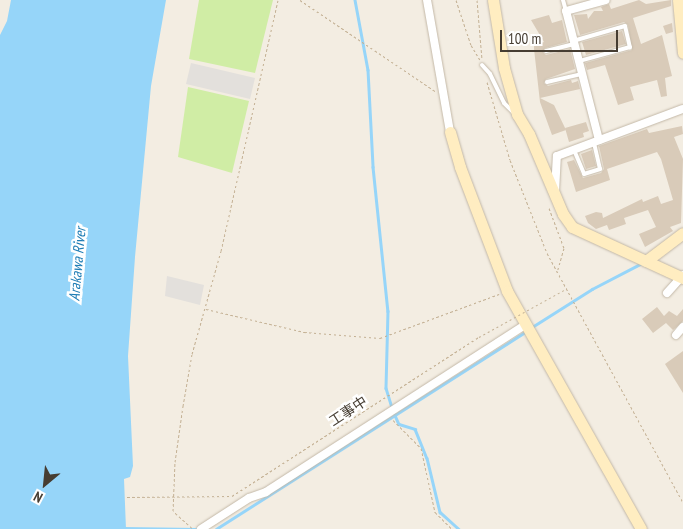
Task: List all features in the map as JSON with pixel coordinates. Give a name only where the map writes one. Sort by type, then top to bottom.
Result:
[{"type":"street","points":[[427,0],[442,95],[450,132],[460,167],[507,291],[641,529]]},
{"type":"street","points":[[493,0],[504,68],[517,114],[529,134],[555,195],[572,227],[682,276],[667,293]]},
{"type":"street","points":[[597,142],[566,11],[589,2],[606,0]]},
{"type":"street","points":[[678,0],[683,53]]},
{"type":"street","points":[[555,195],[557,156],[683,110]]},
{"type":"street","points":[[646,261],[683,233]]},
{"type":"street","points":[[203,528],[249,498],[266,492],[397,406],[526,327]]},
{"type":"street","points":[[676,335],[683,327]]},
{"type":"lane","points":[[563,0],[566,11]]},
{"type":"lane","points":[[546,51],[625,26],[630,47],[579,61]]},
{"type":"lane","points":[[482,65],[490,74],[507,109],[517,114]]},
{"type":"lane","points":[[547,82],[582,74]]},
{"type":"lane","points":[[574,150],[584,174],[600,169],[597,142]]},
{"type":"path","points":[[194,529],[173,511],[175,462],[192,354],[205,309],[278,0]]},
{"type":"path","points":[[300,0],[369,49],[442,95]]},
{"type":"path","points":[[456,0],[471,45],[482,65],[516,176],[557,273],[683,502]]},
{"type":"path","points":[[477,0],[482,65]]},
{"type":"path","points":[[555,195],[548,210],[564,248],[557,273]]},
{"type":"path","name":"工事中","points":[[127,496],[232,496],[479,337],[566,289]]},
{"type":"path","points":[[205,309],[304,332],[382,338],[507,291]]},
{"type":"path","points":[[393,422],[421,448],[435,512],[452,529]]},
{"type":"green space","points":[[199,0],[273,0],[255,73],[189,59]]},
{"type":"green space","points":[[188,87],[249,101],[232,173],[178,157]]},
{"type":"shaded area","points":[[191,63],[255,78],[250,99],[186,84]]},
{"type":"shaded area","points":[[167,276],[204,285],[200,305],[165,296]]},
{"type":"water","name":"Arakawa River","points":[[11,0],[166,0],[151,86],[135,257],[128,356],[133,466],[130,477],[124,479],[126,529],[0,529],[0,35],[7,21]]},
{"type":"building","points":[[639,0],[646,4],[671,0],[671,6],[633,18],[641,44],[662,35],[672,76],[665,78],[667,96],[661,97],[657,80],[630,87],[634,100],[618,105],[605,65],[587,70],[585,63],[632,50],[628,25],[624,22],[580,35],[574,15],[587,14],[588,19],[594,11],[603,11],[601,7],[609,4],[611,9]]},
{"type":"building","points":[[549,15],[552,23],[562,20],[567,42],[545,48],[543,52],[546,55],[570,49],[575,69],[546,79],[544,83],[548,86],[571,80],[572,83],[578,81],[580,89],[540,98],[554,105],[566,130],[552,135],[540,102],[534,49],[534,45],[544,42],[531,20]]},
{"type":"building","points":[[672,23],[673,32],[666,34],[663,26]]},
{"type":"building","points":[[622,31],[626,44],[586,55],[582,42]]},
{"type":"building","points":[[586,122],[589,131],[583,133],[584,137],[569,142],[565,128]]},
{"type":"building","points":[[682,126],[683,134],[674,137],[683,159],[681,223],[670,227],[673,231],[645,247],[639,234],[656,227],[648,210],[624,218],[626,224],[609,230],[607,225],[596,229],[588,223],[585,216],[596,212],[602,213],[603,218],[642,199],[643,202],[658,196],[661,204],[673,200],[661,159],[657,152],[607,169],[610,180],[576,192],[567,162],[574,160],[583,178],[601,173],[604,169],[599,146],[647,129],[649,133]]},
{"type":"building","points":[[592,150],[596,166],[586,169],[581,154]]},
{"type":"building","points":[[657,307],[664,316],[669,311],[677,316],[683,309],[683,321],[673,330],[666,323],[653,333],[642,319]]},
{"type":"building","points":[[683,351],[683,393],[665,364]]},
{"type":"waterway","points":[[355,0],[368,70],[373,167],[388,311],[386,388],[392,408]]},
{"type":"waterway","points":[[532,327],[592,289],[640,264]]},
{"type":"waterway","points":[[216,529],[525,332]]},
{"type":"waterway","points":[[394,413],[399,424],[415,429],[427,458],[440,512],[459,529]]},
{"type":"waterway","points":[[124,528],[196,529]]}]
